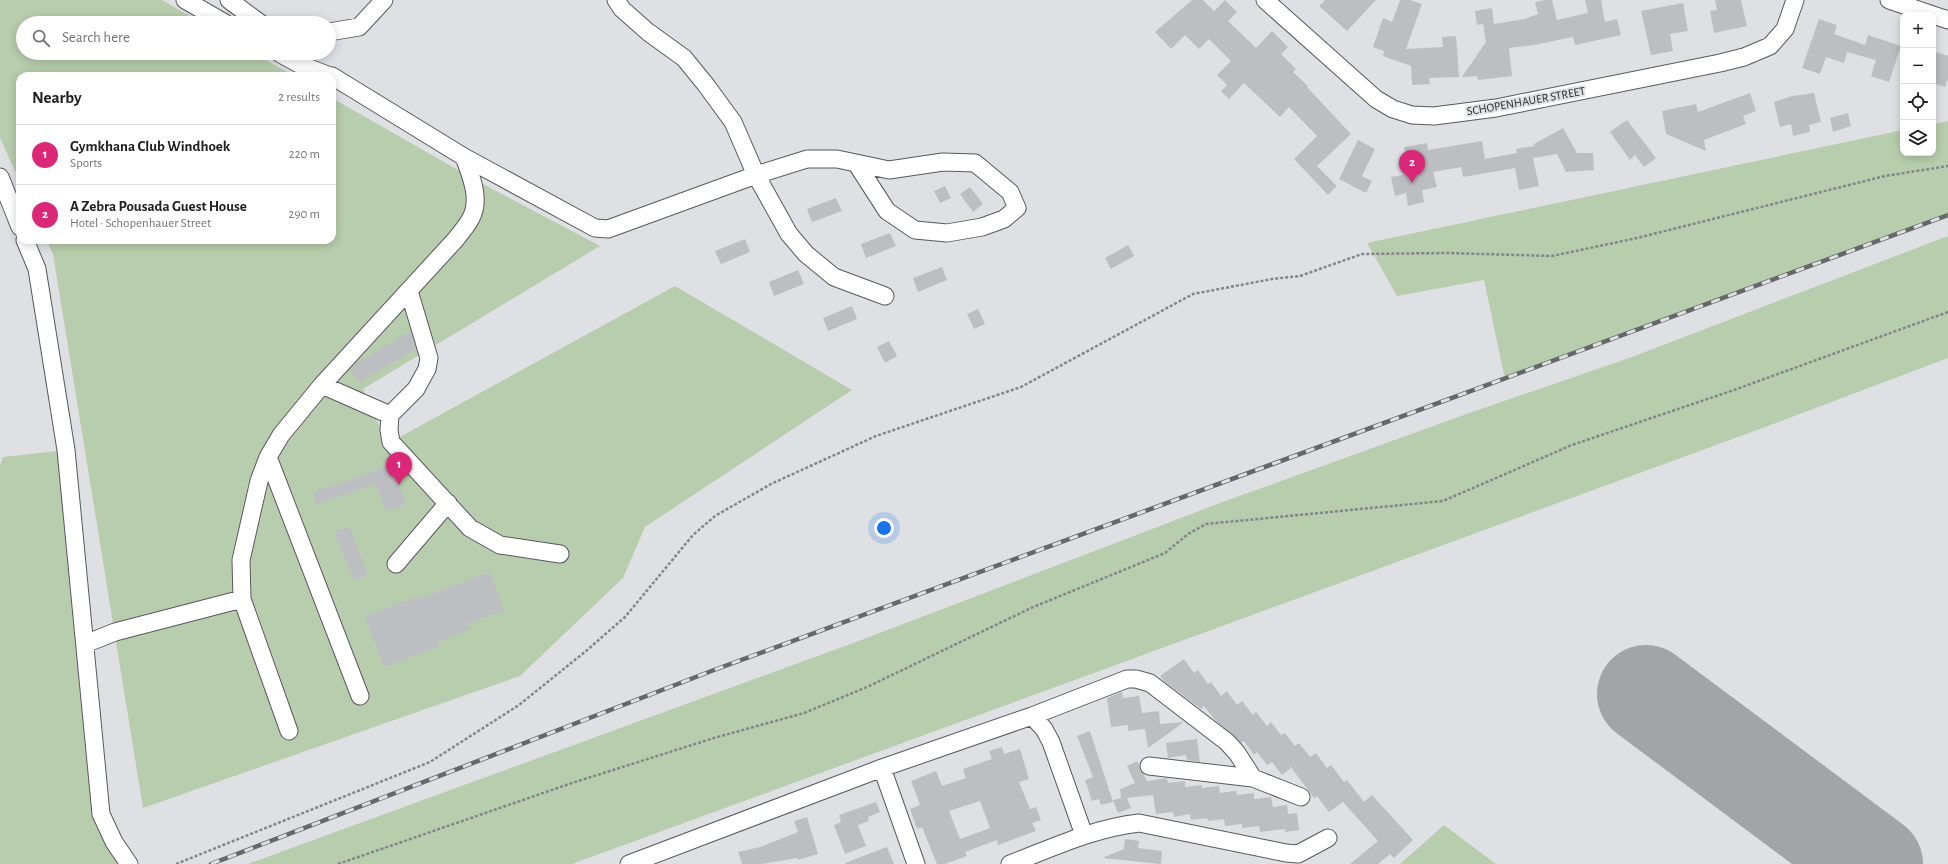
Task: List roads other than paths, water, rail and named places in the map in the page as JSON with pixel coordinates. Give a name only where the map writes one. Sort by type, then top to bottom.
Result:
[{"type":"street","points":[[185,0],[213,16]]},
{"type":"street","points":[[229,0],[251,16]]},
{"type":"street","points":[[336,31],[359,27],[384,0]]},
{"type":"street","points":[[616,0],[622,9],[648,32],[684,58],[733,122],[756,174],[789,234],[806,254],[834,277],[884,296]]},
{"type":"street","name":"SCHOPENHAUER STREET","points":[[1265,0],[1376,99],[1393,109],[1412,115],[1434,116],[1496,108],[1670,74],[1744,57],[1770,46],[1784,29],[1795,0]]},
{"type":"street","points":[[1889,0],[1924,12]]},
{"type":"street","points":[[1936,16],[1948,20]]},
{"type":"street","points":[[292,60],[321,72]]},
{"type":"street","points":[[310,60],[327,72]]},
{"type":"street","points":[[336,78],[464,157],[595,228],[608,229],[756,174],[807,159],[837,159],[856,163],[889,170],[943,162],[975,163],[1010,192],[1017,208],[1004,219],[982,227],[947,233],[916,230],[887,211],[856,163]]},
{"type":"street","points":[[289,731],[242,599],[241,560],[259,481],[268,457],[281,435],[322,385],[456,239],[471,218],[476,205],[472,178],[464,157]]},
{"type":"street","points":[[0,177],[16,217]]},
{"type":"street","points":[[27,244],[37,269],[66,450],[101,814],[114,842],[129,864]]},
{"type":"street","points":[[409,291],[429,358],[427,369],[416,389],[390,415],[389,430],[391,442],[470,528],[500,545],[560,554]]},
{"type":"street","points":[[322,385],[390,415]]},
{"type":"street","points":[[268,457],[360,696]]},
{"type":"street","points":[[396,564],[448,503]]},
{"type":"street","points":[[85,644],[116,632],[242,599]]},
{"type":"street","points":[[629,864],[882,768],[1032,716],[1118,681],[1136,679],[1145,681],[1227,742],[1237,753],[1253,778]]},
{"type":"street","points":[[1032,716],[1044,729],[1051,742],[1084,835]]},
{"type":"street","points":[[1149,766],[1253,778],[1301,797]]},
{"type":"street","points":[[882,768],[916,864]]},
{"type":"street","points":[[1010,864],[1084,835],[1117,825],[1139,823],[1286,853],[1298,854],[1328,838]]},
{"type":"railway","points":[[211,864],[714,670],[1948,215]]},
{"type":"place","name":"A Zebra Pousada Guest House","points":[[1412,183]]},
{"type":"place","name":"Gymkhana Club Windhoek","points":[[399,485]]}]
